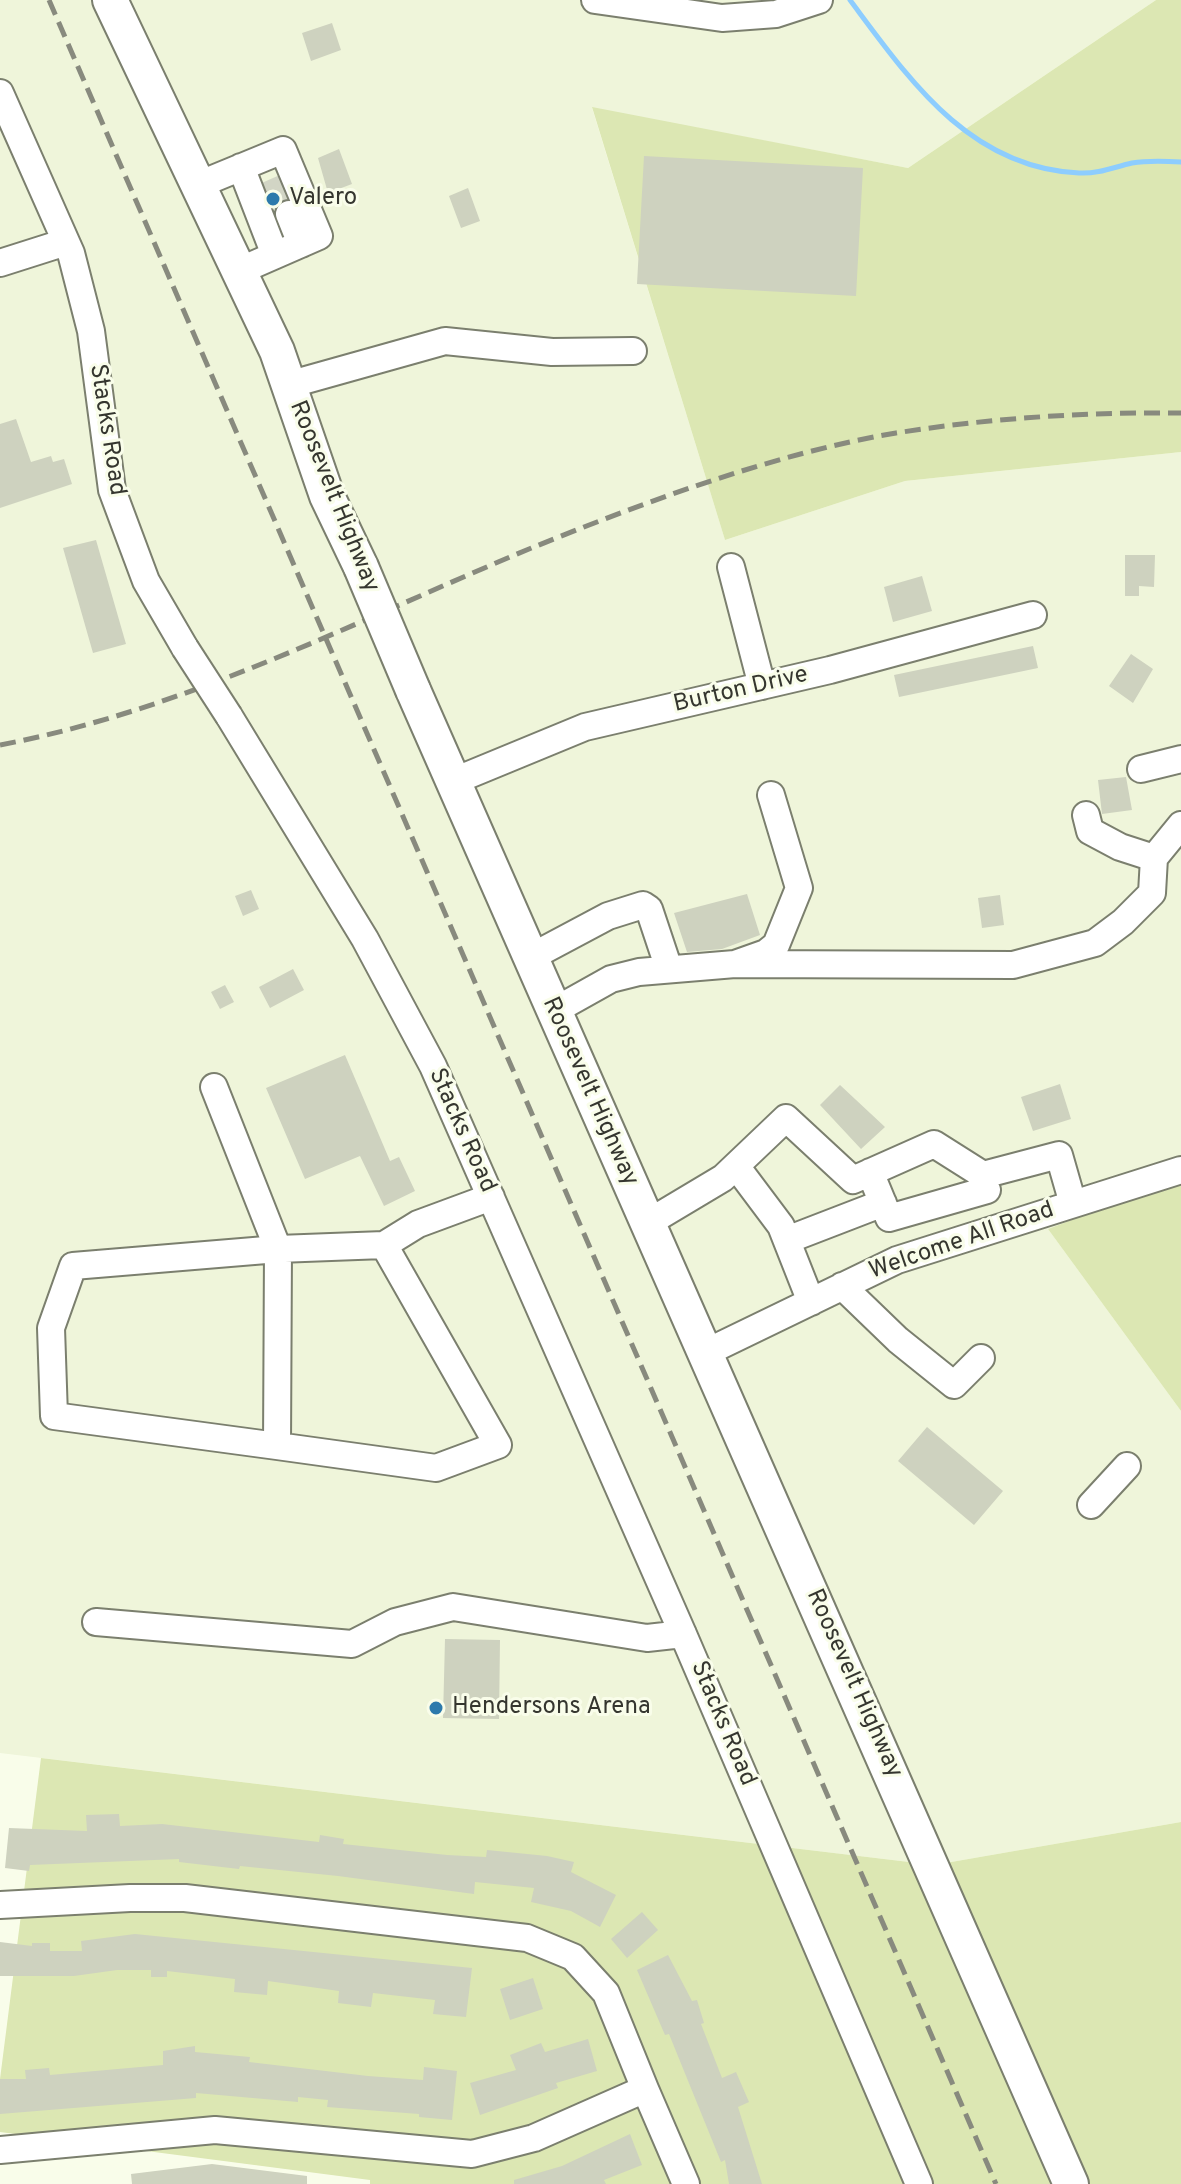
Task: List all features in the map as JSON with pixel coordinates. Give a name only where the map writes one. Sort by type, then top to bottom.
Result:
[{"type":"main road","name":"Roosevelt Highway","points":[[110,0],[239,271],[288,385],[327,496],[361,567],[646,1224],[707,1352],[1071,2184]]},
{"type":"street","points":[[595,0],[722,18],[776,14],[819,0]]},
{"type":"street","name":"Stacks Road","points":[[0,93],[66,242],[91,331],[112,490],[146,581],[365,939],[433,1066],[683,1634],[919,2184]]},
{"type":"street","points":[[198,185],[259,168],[283,150],[319,236],[239,271]]},
{"type":"street","points":[[259,168],[275,255]]},
{"type":"street","points":[[289,214],[301,244]]},
{"type":"street","points":[[0,263],[66,242]]},
{"type":"street","points":[[288,385],[445,341],[552,352],[633,351]]},
{"type":"street","points":[[731,567],[762,686]]},
{"type":"street","name":"Burton Drive","points":[[454,781],[585,727],[762,686],[1033,615]]},
{"type":"street","points":[[1141,769],[1181,759]]},
{"type":"street","points":[[735,964],[766,953],[776,945],[799,888],[771,795]]},
{"type":"street","points":[[1086,815],[1090,831],[1120,847],[1154,858]]},
{"type":"street","points":[[552,1012],[611,979],[669,969],[688,971],[735,964],[1013,965],[1095,943],[1123,922],[1152,893],[1154,858],[1181,825]]},
{"type":"street","points":[[531,957],[608,916],[643,905],[649,909],[669,969]]},
{"type":"street","points":[[214,1087],[278,1249],[277,1446]]},
{"type":"street","points":[[646,1224],[723,1178],[786,1118],[853,1180],[934,1144],[985,1183],[998,1228]]},
{"type":"street","points":[[870,1172],[889,1218],[1059,1155],[1073,1204]]},
{"type":"street","points":[[736,1166],[781,1226],[811,1302]]},
{"type":"street","name":"Welcome All Road","points":[[707,1352],[897,1260],[1181,1170]]},
{"type":"street","points":[[384,1245],[498,1445],[436,1468],[54,1416],[51,1328],[73,1266],[278,1249],[384,1245],[418,1224],[491,1197]]},
{"type":"street","points":[[787,1240],[883,1203]]},
{"type":"street","points":[[842,1286],[898,1340],[954,1385],[981,1358]]},
{"type":"street","points":[[1091,1505],[1127,1466]]},
{"type":"street","points":[[96,1622],[352,1644],[395,1622],[453,1607],[647,1638],[683,1634]]},
{"type":"street","points":[[0,1905],[185,1898],[527,1938],[573,1957],[606,1993],[686,2184]]},
{"type":"street","points":[[0,2150],[215,2130],[472,2154],[534,2138],[645,2089]]},
{"type":"shaded area","points":[[0,0],[1156,0],[908,168],[592,108],[725,540],[905,481],[1181,452],[1181,1178],[1048,1229],[1181,1411],[1181,1822],[934,1865],[0,1753]]},
{"type":"green space","points":[[1156,0],[1181,0],[1181,452],[905,481],[725,540],[592,107],[908,168]]},
{"type":"green space","points":[[1181,1178],[1181,1411],[1048,1229]]},
{"type":"green space","points":[[41,1758],[934,1865],[1181,1822],[1181,2184],[370,2184],[370,2180],[0,2132],[0,2079]]},
{"type":"building","points":[[332,23],[341,50],[311,61],[302,33]]},
{"type":"building","points":[[339,149],[352,184],[328,193],[318,158]]},
{"type":"building","points":[[644,156],[863,168],[856,296],[637,284]]},
{"type":"building","points":[[277,177],[286,199],[274,209],[264,183]]},
{"type":"building","points":[[468,188],[480,221],[461,228],[449,196]]},
{"type":"building","points":[[16,419],[31,462],[51,456],[53,462],[64,459],[72,484],[0,508],[0,424]]},
{"type":"building","points":[[96,540],[126,644],[93,653],[63,548]]},
{"type":"building","points":[[1125,555],[1155,555],[1154,587],[1139,586],[1139,596],[1125,596]]},
{"type":"building","points":[[922,576],[932,611],[893,622],[884,587]]},
{"type":"building","points":[[1033,646],[1038,668],[899,697],[894,675]]},
{"type":"building","points":[[1131,654],[1153,669],[1133,703],[1109,686]]},
{"type":"building","points":[[1126,777],[1132,810],[1102,814],[1098,780]]},
{"type":"building","points":[[251,890],[259,909],[243,916],[235,896]]},
{"type":"building","points":[[747,894],[760,935],[722,949],[687,952],[674,913]]},
{"type":"building","points":[[1000,895],[1004,925],[982,928],[978,898]]},
{"type":"building","points":[[293,969],[304,990],[270,1008],[259,987]]},
{"type":"building","points":[[225,985],[234,1002],[220,1009],[211,992]]},
{"type":"building","points":[[345,1055],[390,1161],[399,1157],[415,1191],[384,1206],[360,1156],[305,1179],[266,1088]]},
{"type":"building","points":[[1060,1084],[1071,1119],[1033,1131],[1021,1097]]},
{"type":"building","points":[[840,1085],[885,1127],[861,1149],[820,1105]]},
{"type":"building","points":[[927,1427],[1003,1491],[974,1525],[898,1461]]},
{"type":"building","points":[[445,1639],[500,1640],[499,1719],[443,1718]]},
{"type":"building","points":[[119,1814],[120,1826],[162,1824],[319,1842],[320,1835],[344,1839],[343,1844],[447,1855],[486,1857],[487,1850],[547,1856],[574,1862],[571,1872],[616,1895],[600,1927],[571,1911],[531,1902],[534,1888],[475,1882],[474,1894],[338,1876],[179,1862],[179,1859],[30,1865],[29,1871],[5,1868],[9,1828],[87,1831],[86,1815]]},
{"type":"building","points":[[642,1912],[658,1930],[627,1958],[611,1939]]},
{"type":"building","points":[[135,1934],[472,1968],[466,2017],[433,2014],[435,2000],[373,1993],[371,2007],[338,2003],[339,1991],[268,1981],[267,1995],[234,1992],[235,1979],[167,1971],[167,1977],[151,1977],[151,1970],[117,1970],[74,1976],[0,1976],[0,1942],[32,1946],[32,1943],[50,1943],[50,1951],[82,1951],[81,1941]]},
{"type":"building","points":[[668,1955],[692,2001],[697,2000],[704,2023],[701,2024],[722,2078],[736,2072],[749,2102],[738,2107],[762,2184],[729,2184],[725,2160],[721,2162],[669,2034],[665,2035],[637,1970]]},
{"type":"building","points":[[533,1978],[543,2009],[510,2020],[500,1989]]},
{"type":"building","points":[[588,2039],[597,2071],[556,2083],[558,2088],[480,2115],[470,2083],[516,2070],[510,2055],[541,2043],[545,2052]]},
{"type":"building","points":[[195,2046],[195,2052],[250,2057],[249,2062],[368,2076],[423,2080],[424,2067],[457,2071],[452,2120],[419,2117],[419,2114],[327,2107],[328,2100],[298,2097],[298,2102],[196,2093],[196,2098],[0,2114],[0,2079],[26,2079],[25,2070],[49,2068],[50,2075],[163,2065],[163,2051]]},
{"type":"building","points":[[630,2134],[642,2165],[604,2180],[606,2184],[514,2184],[514,2180],[562,2166]]},
{"type":"building","points":[[212,2164],[307,2176],[307,2184],[132,2184],[131,2174]]},
{"type":"waterway","points":[[850,0],[919,88],[974,137],[1005,155],[1040,167],[1079,173],[1138,162],[1181,162]]},
{"type":"tunnel","points":[[273,178],[289,214]]},
{"type":"railway","points":[[49,0],[996,2184]]},
{"type":"railway","points":[[0,745],[136,710],[203,687],[529,549],[663,497],[757,466],[850,442],[967,423],[1074,415],[1181,413]]},
{"type":"place","name":"Valero","points":[[273,199]]},
{"type":"place","name":"Hendersons Arena","points":[[436,1708]]}]
